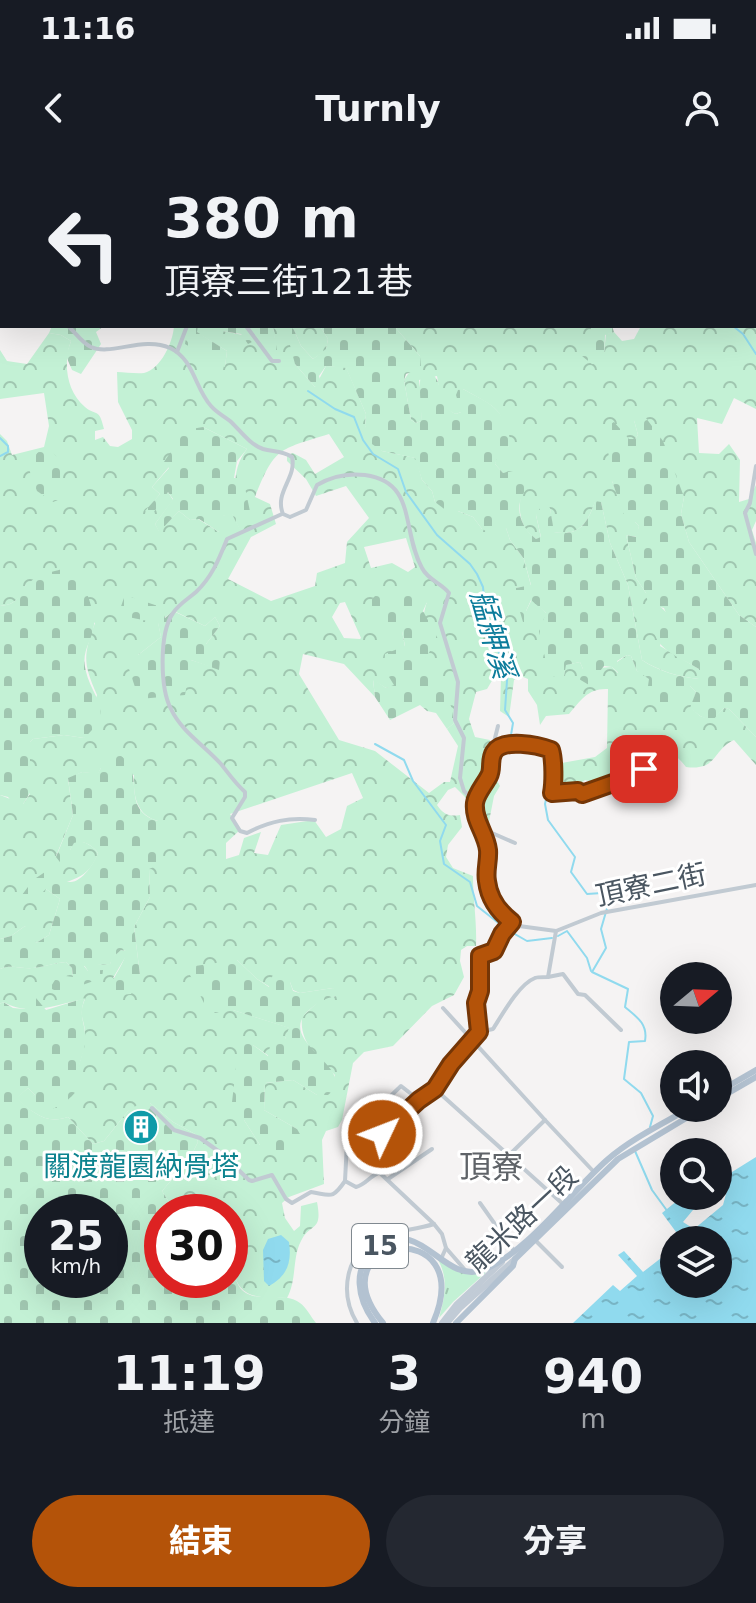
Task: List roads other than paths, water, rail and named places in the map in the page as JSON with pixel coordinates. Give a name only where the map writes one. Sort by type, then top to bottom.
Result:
[{"type":"main road","points":[[732,1084],[756,1070]]},
{"type":"main road","points":[[732,1091],[756,1077]]},
{"type":"main road","points":[[633,1146],[666,1122]]},
{"type":"main road","name":"龍米路一段","points":[[444,1323],[456,1305],[504,1259],[535,1240],[594,1172],[677,1122]]},
{"type":"main road","name":"龍米路一段","points":[[444,1323],[565,1206],[633,1146]]},
{"type":"main road","name":"15","points":[[375,1323],[364,1306],[359,1283],[363,1266],[373,1252],[388,1242],[404,1239],[424,1245],[455,1269],[467,1272]]},
{"type":"main road","points":[[383,1323],[367,1292],[367,1272],[377,1256],[400,1247],[425,1255],[437,1269],[442,1293],[433,1323]]},
{"type":"main road","points":[[456,1323],[513,1266],[515,1255]]},
{"type":"main road","points":[[467,1272],[482,1270],[504,1259]]},
{"type":"street","points":[[70,328],[91,347],[101,349],[138,343],[167,346],[177,352],[197,377],[201,395],[217,413],[228,419],[245,438],[263,449],[275,449],[292,457],[291,472],[279,505],[283,514],[290,517],[306,510],[313,489],[340,476],[373,477],[391,483],[398,490],[411,541],[423,570],[449,593],[440,623],[458,682],[455,720],[464,738],[460,778],[464,791],[474,801],[477,823],[484,833],[488,849]]},
{"type":"street","points":[[177,352],[186,328]]},
{"type":"street","points":[[247,328],[272,361],[279,361]]},
{"type":"street","points":[[756,466],[750,503],[745,513],[756,554]]},
{"type":"street","points":[[283,514],[227,539],[209,577],[171,615],[163,645],[166,692],[171,711],[179,722],[245,792],[232,818],[240,831],[247,833],[267,822],[298,818],[315,820]]},
{"type":"street","points":[[474,801],[491,771],[492,744],[498,726]]},
{"type":"street","points":[[491,761],[501,745],[538,744],[551,750],[554,760],[552,793],[578,791],[582,794],[613,783],[639,779],[643,775],[644,765]]},
{"type":"street","points":[[515,843],[492,833],[488,839],[487,881],[494,903],[511,924],[556,931],[548,977]]},
{"type":"street","name":"頂寮二街","points":[[556,931],[601,913],[756,885]]},
{"type":"street","points":[[479,1032],[476,1003],[480,991],[480,956],[494,951],[511,924]]},
{"type":"street","points":[[361,1152],[435,1089],[451,1064],[479,1032],[493,1029],[513,998],[535,978],[563,974],[578,994],[585,995],[621,1030]]},
{"type":"street","points":[[443,1008],[594,1172]]},
{"type":"street","points":[[152,1108],[174,1130],[200,1138],[221,1153],[249,1180],[272,1175],[286,1199],[292,1203],[311,1192],[324,1197],[337,1193],[345,1181],[345,1130],[374,1112],[401,1086],[419,1100]]},
{"type":"street","points":[[435,1089],[565,1206]]},
{"type":"street","points":[[508,1156],[545,1120]]},
{"type":"street","points":[[347,1142],[434,1224],[442,1234],[446,1248],[467,1272]]},
{"type":"street","points":[[388,1179],[432,1149]]},
{"type":"street","points":[[345,1181],[356,1187],[381,1172]]},
{"type":"street","points":[[480,1203],[515,1255]]},
{"type":"street","points":[[357,1323],[346,1296],[347,1280],[355,1258],[381,1236],[434,1224]]},
{"type":"street","points":[[535,1240],[562,1267]]},
{"type":"street","points":[[441,1259],[446,1248]]},
{"type":"water","points":[[756,1157],[756,1323],[573,1323],[613,1285],[620,1291],[637,1276],[618,1255],[624,1251],[643,1272],[660,1259],[660,1298],[732,1298],[732,1226],[698,1226],[717,1210],[732,1210],[732,1172]]},
{"type":"water","points":[[666,1210],[693,1210],[683,1222],[689,1226],[672,1226],[662,1213]]},
{"type":"water","points":[[281,1235],[289,1242],[289,1263],[280,1278],[269,1286],[264,1281],[263,1250],[268,1239]]},
{"type":"waterway","points":[[736,328],[756,354]]},
{"type":"waterway","name":"艋舺溪","points":[[308,391],[354,417],[363,440],[373,454],[398,469],[406,492],[437,535],[477,574],[483,587],[492,642],[508,666],[505,710],[513,723],[510,741],[518,748],[546,754],[549,785],[545,804],[548,820],[575,857],[571,872],[587,894],[602,893],[608,905],[601,929],[606,948],[592,972],[628,989],[625,1007],[643,1025],[645,1041],[629,1042],[624,1079],[641,1093],[653,1116],[650,1127]]},
{"type":"waterway","points":[[0,438],[8,446],[8,452],[0,456]]},
{"type":"waterway","points":[[375,744],[404,760],[413,781],[446,825],[440,841],[444,864],[470,882],[477,906],[527,941],[552,938]]},
{"type":"waterway","points":[[558,936],[567,931],[587,958],[591,971]]},
{"type":"waterway","name":"艋舺溪","points":[[635,1151],[652,1190],[668,1212]]},
{"type":"place","name":"關渡龍園納骨塔","points":[[141,1127]]},
{"type":"district","name":"頂寮","points":[[491,1167]]}]
